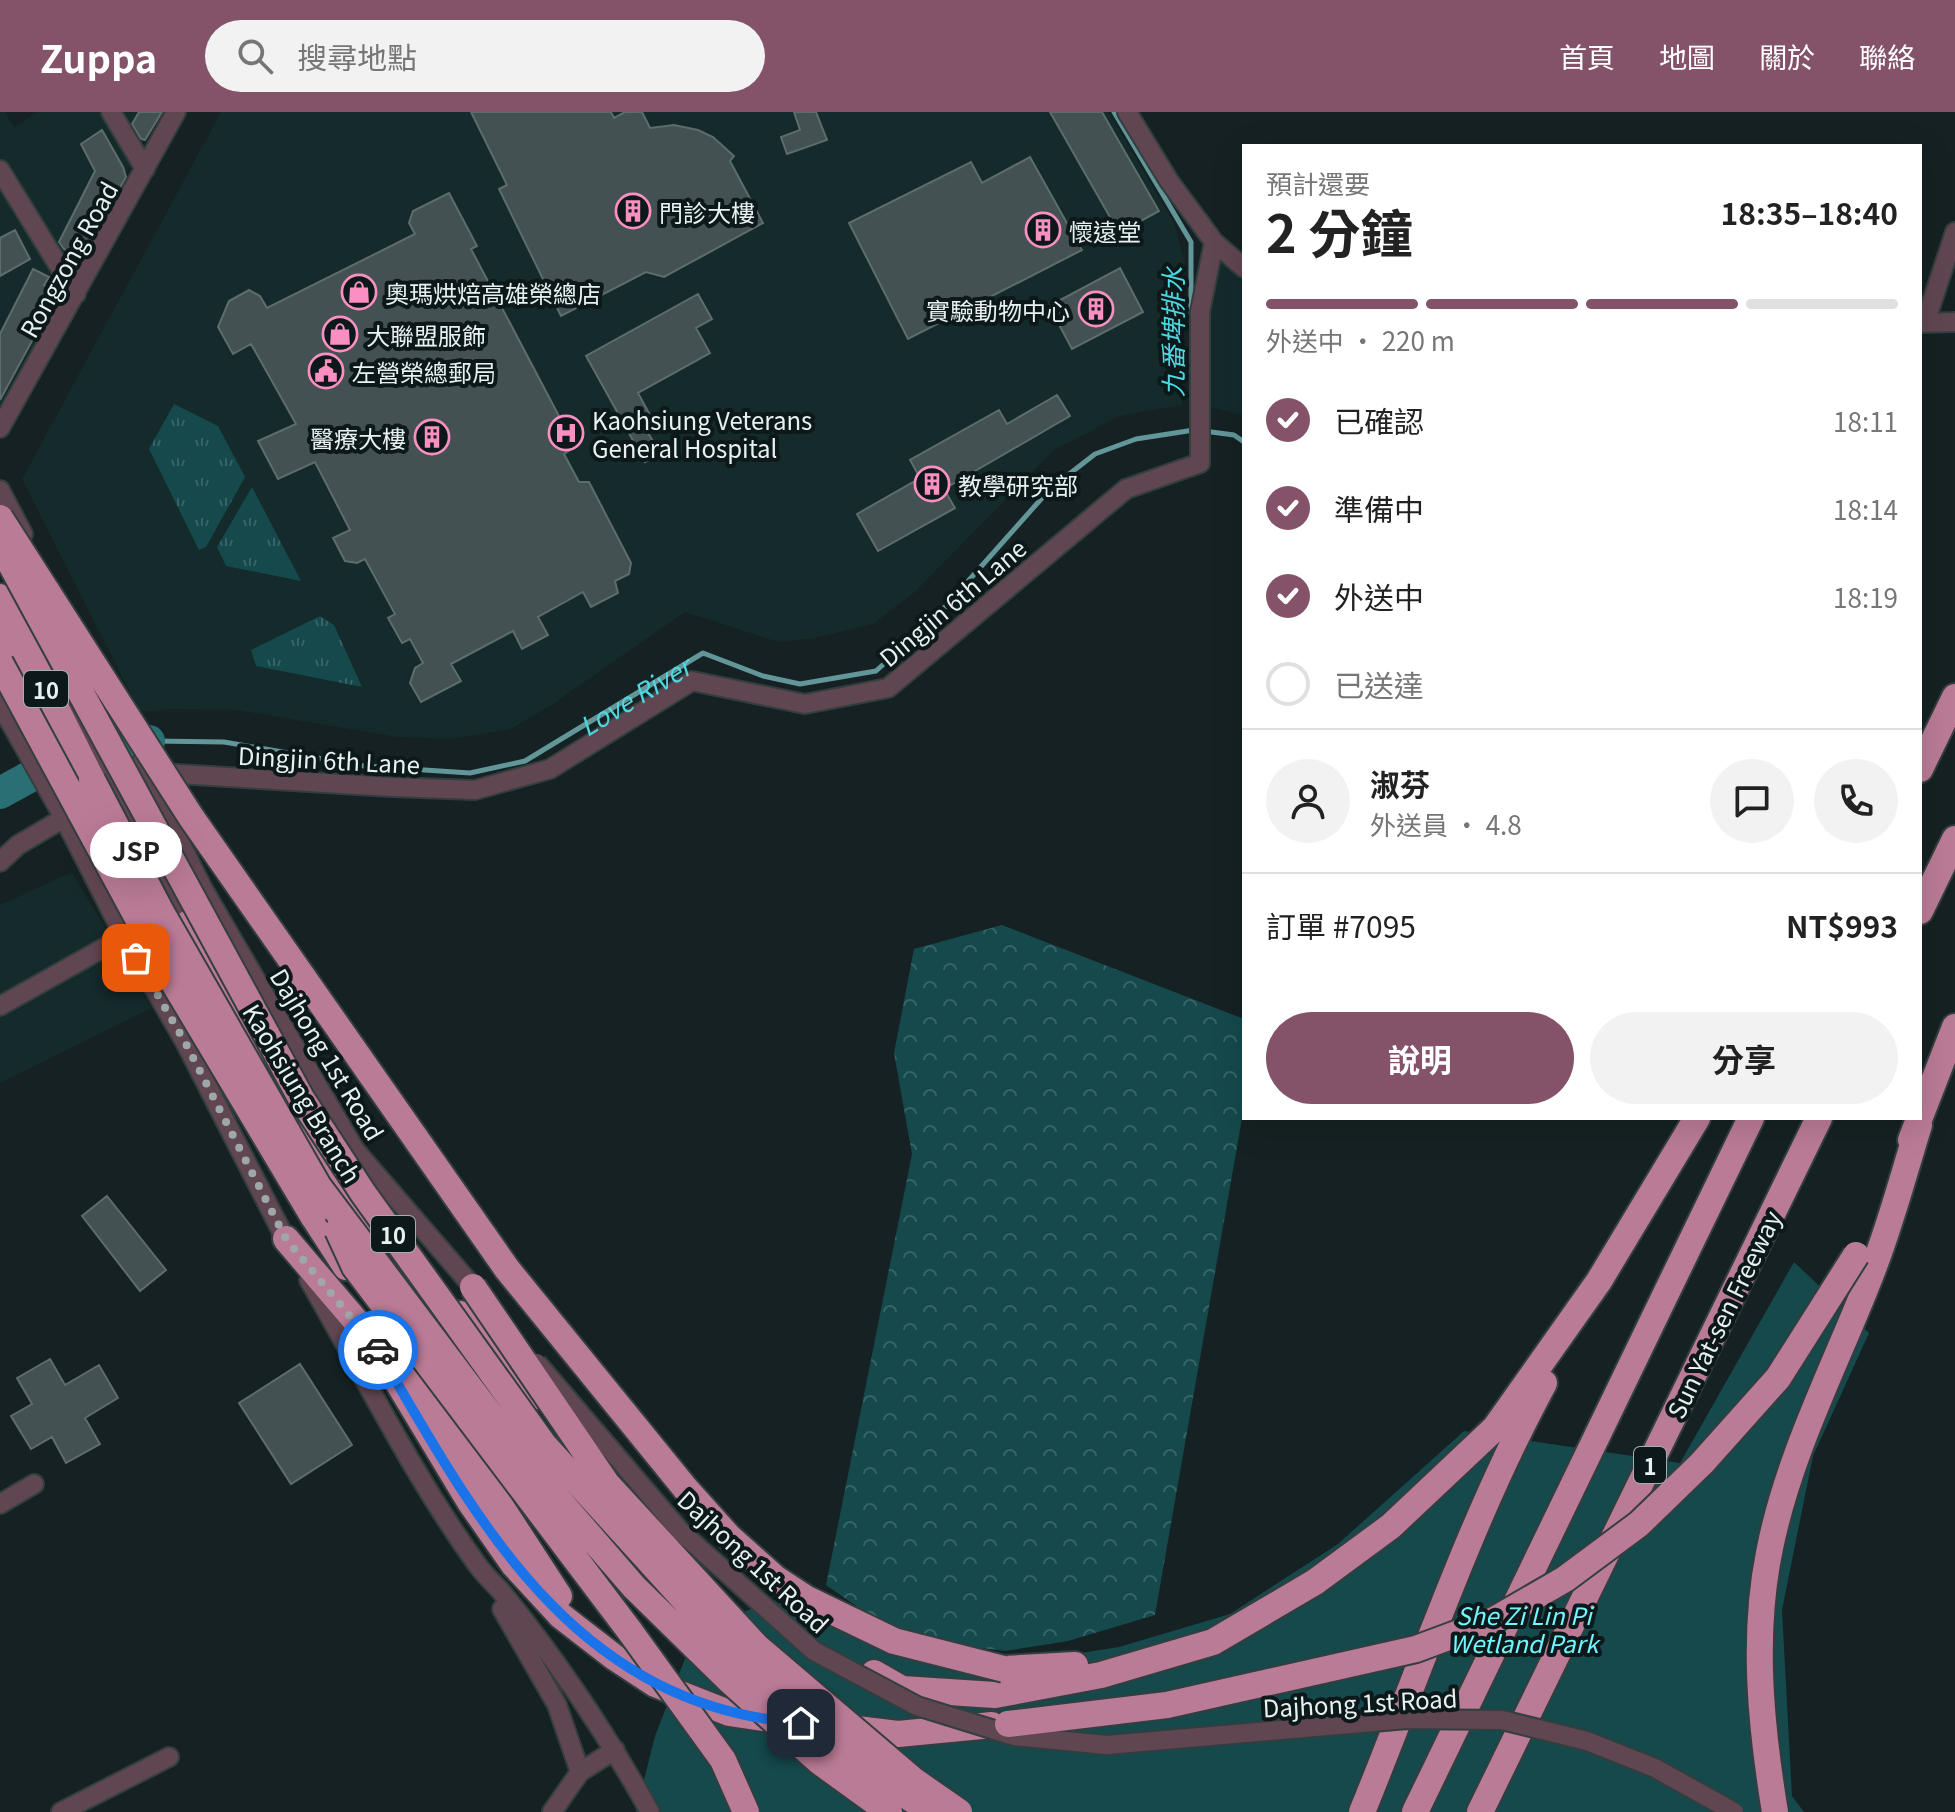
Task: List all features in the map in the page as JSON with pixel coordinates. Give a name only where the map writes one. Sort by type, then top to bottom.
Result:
[{"type":"highway","points":[[0,518],[191,817],[507,1269],[685,1488],[741,1547],[775,1578],[807,1599],[894,1641],[1004,1669],[1067,1667],[1213,1642]]},
{"type":"highway","name":"Kaohsiung Branch","points":[[0,544],[301,1098],[363,1193],[544,1445],[741,1662],[877,1776],[931,1812]]},
{"type":"highway","name":"Kaohsiung Branch","points":[[0,597],[97,771],[161,912],[318,1186],[525,1461],[634,1587],[728,1679],[820,1762],[889,1812]]},
{"type":"highway","points":[[0,639],[47,725],[97,771]]},
{"type":"highway","points":[[0,663],[162,963],[313,1216],[562,1599],[614,1657]]},
{"type":"highway","points":[[1922,745],[1955,690]]},
{"type":"highway","points":[[1922,765],[1955,697]]},
{"type":"highway","points":[[1922,907],[1955,839]]},
{"type":"highway","points":[[182,915],[269,1071],[348,1196],[656,1516],[767,1616],[902,1689],[995,1695],[1101,1675],[1213,1642],[1315,1582],[1391,1526],[1495,1428],[1599,1281]]},
{"type":"highway","points":[[1922,1117],[1955,1027]]},
{"type":"highway","points":[[1362,1812],[1447,1592],[1522,1424],[1599,1281],[1696,1120]]},
{"type":"highway","points":[[1415,1812],[1750,1120]]},
{"type":"highway","name":"Sun Yat-sen Freeway","points":[[1480,1812],[1818,1120]]},
{"type":"highway","points":[[1775,1812],[1761,1714],[1760,1620],[1768,1554],[1784,1487],[1865,1261],[1921,1120]]},
{"type":"highway","points":[[318,1186],[355,1267],[723,1760],[746,1812]]},
{"type":"highway","points":[[286,1239],[373,1341],[470,1502],[514,1565],[561,1616],[655,1684],[729,1713],[898,1734],[1167,1705],[1416,1649],[1494,1620],[1565,1579],[1639,1524],[1702,1463],[1778,1378],[1865,1261]]},
{"type":"highway","points":[[473,1287],[607,1484],[757,1647],[913,1780],[959,1812]]},
{"type":"street","points":[[111,112],[145,169]]},
{"type":"street","name":"Rongzong Road","points":[[0,428],[176,112]]},
{"type":"street","points":[[1127,112],[1169,181],[1214,242],[1242,266]]},
{"type":"street","points":[[0,170],[76,294]]},
{"type":"street","points":[[1955,232],[1922,323],[1955,322]]},
{"type":"street","name":"Dingjin 6th Lane","points":[[145,771],[475,790],[550,769],[692,681],[805,704],[888,688],[1126,489],[1200,463],[1200,312],[1214,242]]},
{"type":"street","name":"Dajhong 1st Road","points":[[0,490],[78,636],[203,889],[355,1150],[681,1532],[814,1651],[917,1706],[1014,1736],[1107,1745],[1407,1719],[1502,1720],[1587,1741],[1641,1762],[1734,1812]]},
{"type":"street","points":[[0,557],[88,735],[97,771],[182,915]]},
{"type":"street","points":[[0,584],[39,633],[58,639],[78,636]]},
{"type":"street","points":[[3,717],[30,756],[64,818],[124,936],[185,1042],[286,1239],[376,1402],[477,1565],[557,1705],[580,1772]]},
{"type":"street","points":[[0,862],[18,845],[64,818]]},
{"type":"street","points":[[0,1006],[124,936],[182,915],[203,889]]},
{"type":"street","points":[[0,1504],[34,1484]]},
{"type":"street","points":[[477,1565],[504,1595],[615,1750],[650,1812]]},
{"type":"street","points":[[552,1812],[580,1772],[615,1750]]},
{"type":"street","points":[[61,1812],[169,1757]]},
{"type":"shaded area","points":[[0,112],[5,112],[14,127],[37,112],[159,112],[0,410]]},
{"type":"shaded area","name":"Kaohsiung Veterans General Hospital","points":[[221,112],[1109,112],[1174,223],[1185,264],[1182,405],[1120,416],[1054,450],[915,592],[873,624],[815,638],[778,642],[685,612],[550,706],[511,729],[450,739],[397,737],[236,710],[140,712],[22,479]]},
{"type":"shaded area","points":[[1219,260],[1242,277],[1242,415],[1207,407],[1208,310]]},
{"type":"shaded area","points":[[72,872],[152,1008],[0,1083],[0,905]]},
{"type":"green space","points":[[174,404],[218,426],[245,477],[206,547],[199,550],[149,449]]},
{"type":"green space","points":[[252,487],[301,581],[226,566],[217,547]]},
{"type":"green space","points":[[320,616],[334,625],[362,687],[256,666],[251,650]]},
{"type":"green space","points":[[1002,925],[1242,1018],[1242,1118],[1155,1615],[1068,1641],[1005,1651],[944,1643],[885,1626],[826,1585],[912,1154],[894,1053],[914,949]]},
{"type":"green space","name":"She Zi Lin Pi Wetland Park","points":[[1794,1262],[1869,1333],[1813,1456],[1782,1610],[1792,1796],[1804,1812],[636,1812],[655,1736],[686,1656],[738,1614],[789,1595],[910,1659],[985,1668],[1119,1647],[1230,1614],[1338,1544],[1464,1431],[1680,1463]]},
{"type":"building","points":[[139,112],[162,112],[145,140],[141,139],[132,124]]},
{"type":"building","name":"門診大樓","points":[[471,112],[611,112],[614,118],[625,112],[642,112],[650,128],[674,125],[698,130],[713,137],[734,156],[730,161],[763,223],[664,277],[646,272],[561,316],[499,189],[507,185]]},
{"type":"building","points":[[794,112],[816,112],[827,140],[787,154],[781,137],[800,130]]},
{"type":"building","points":[[1050,112],[1102,112],[1159,211],[1119,233]]},
{"type":"building","points":[[102,130],[126,177],[81,258],[78,258],[59,242],[95,171],[81,144]]},
{"type":"building","points":[[1030,157],[1082,250],[908,339],[849,223],[971,162],[982,183]]},
{"type":"building","name":"醫療大樓","points":[[449,193],[477,246],[471,249],[560,418],[553,421],[569,451],[564,454],[579,482],[589,482],[631,563],[629,574],[615,581],[618,593],[591,607],[583,592],[538,617],[548,635],[522,649],[513,631],[451,664],[461,681],[421,702],[410,683],[415,668],[423,663],[410,639],[402,643],[388,618],[395,614],[365,559],[357,563],[345,561],[333,538],[350,530],[315,462],[278,479],[258,441],[296,424],[251,344],[233,354],[218,327],[229,301],[249,290],[260,296],[267,308],[415,234],[409,223],[413,211]]},
{"type":"building","points":[[15,230],[30,259],[0,276],[0,238]]},
{"type":"building","name":"實驗動物中心","points":[[1120,268],[1143,312],[1072,349],[1049,306]]},
{"type":"building","points":[[33,269],[49,277],[44,285],[58,293],[0,400],[0,334]]},
{"type":"building","points":[[698,294],[712,319],[696,328],[710,353],[638,393],[650,415],[641,421],[660,453],[645,462],[586,356]]},
{"type":"building","name":"教學研究部","points":[[1057,395],[1070,416],[944,489],[955,508],[878,551],[857,514],[920,478],[910,460],[999,410],[1007,424]]},
{"type":"building","points":[[107,1196],[166,1270],[140,1291],[82,1216]]},
{"type":"building","points":[[50,1359],[65,1385],[99,1365],[118,1398],[85,1418],[100,1444],[66,1463],[52,1437],[31,1449],[11,1416],[32,1404],[17,1378]]},
{"type":"building","points":[[300,1364],[352,1445],[291,1484],[239,1403]]},
{"type":"waterway","name":"九番埤排水","points":[[1114,112],[1191,242],[1191,316]]},
{"type":"waterway","name":"Love River","points":[[154,741],[224,742],[364,766],[470,773],[525,761],[703,653],[763,676],[800,684],[876,671],[938,615],[1050,489],[1095,454],[1136,439],[1194,430]]},
{"type":"waterway","points":[[1204,431],[1234,435],[1242,441]]},
{"type":"waterway","name":"Love River","points":[[0,793],[62,759],[104,745],[149,741]]},
{"type":"way so far","points":[[136,958],[185,1042],[286,1239],[378,1350]]},
{"type":"place","name":"門診大樓","points":[[633,211]]},
{"type":"place","name":"懷遠堂","points":[[1043,230]]},
{"type":"place","name":"奧瑪烘焙高雄榮總店","points":[[359,292]]},
{"type":"place","name":"實驗動物中心","points":[[1096,309]]},
{"type":"place","name":"大聯盟服飾","points":[[340,334]]},
{"type":"place","name":"左營榮總郵局","points":[[326,371]]},
{"type":"place","name":"Kaohsiung Veterans General Hospital","points":[[566,433]]},
{"type":"place","name":"醫療大樓","points":[[432,437]]},
{"type":"place","name":"教學研究部","points":[[932,484]]},
{"type":"place","name":"JSP","points":[[136,958]]},
{"type":"route","points":[[378,1350],[470,1502],[514,1565],[561,1616],[655,1684],[729,1713],[801,1723]]}]
